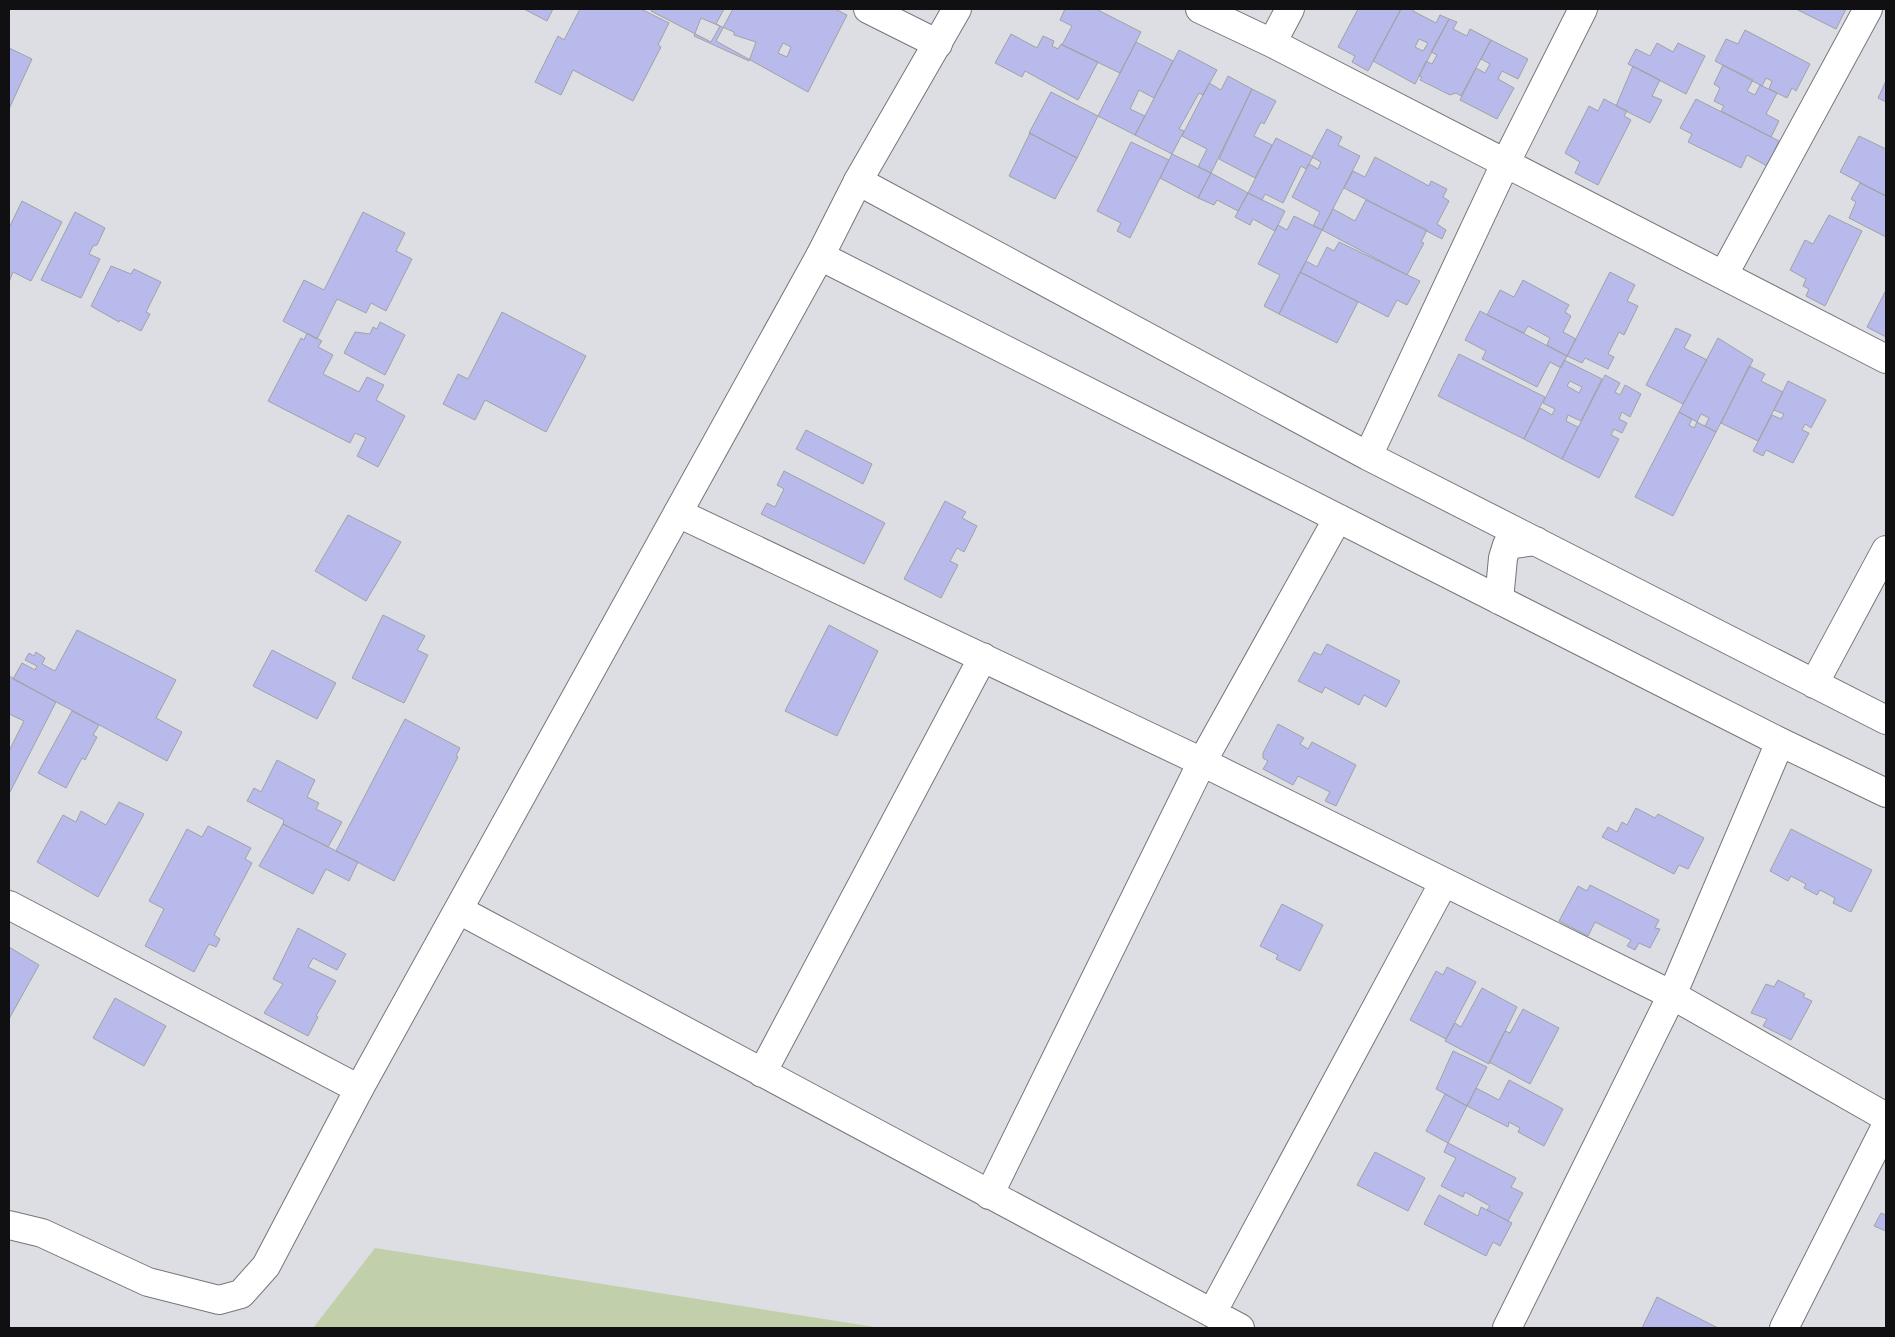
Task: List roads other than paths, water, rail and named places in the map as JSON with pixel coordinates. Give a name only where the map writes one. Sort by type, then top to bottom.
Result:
[{"type":"street","points":[[868,9],[938,44]]},
{"type":"street","points":[[9,1225],[42,1233],[148,1282],[219,1300],[241,1294],[266,1266],[360,1089],[820,256],[858,181],[957,9]]},
{"type":"street","points":[[1200,9],[1272,43],[1886,359]]},
{"type":"street","points":[[1272,43],[1290,9]]},
{"type":"street","points":[[1368,456],[1505,164],[1583,9]]},
{"type":"street","points":[[1724,274],[1868,9]]},
{"type":"street","points":[[858,181],[1368,456],[1886,720]]},
{"type":"street","points":[[820,256],[1780,742],[1886,793]]},
{"type":"street","points":[[678,513],[1202,762],[1672,995],[1886,1116]]},
{"type":"street","points":[[989,1195],[1202,762],[1338,518]]},
{"type":"street","points":[[1499,600],[1502,558],[1507,545],[1536,541]]},
{"type":"street","points":[[1814,684],[1886,550]]},
{"type":"street","points":[[762,1073],[982,657]]},
{"type":"street","points":[[1507,1328],[1672,995],[1780,742]]},
{"type":"street","points":[[1212,1314],[1444,882]]},
{"type":"street","points":[[9,905],[360,1089]]},
{"type":"street","points":[[459,910],[1240,1328]]},
{"type":"street","points":[[1784,1328],[1886,1126]]}]
